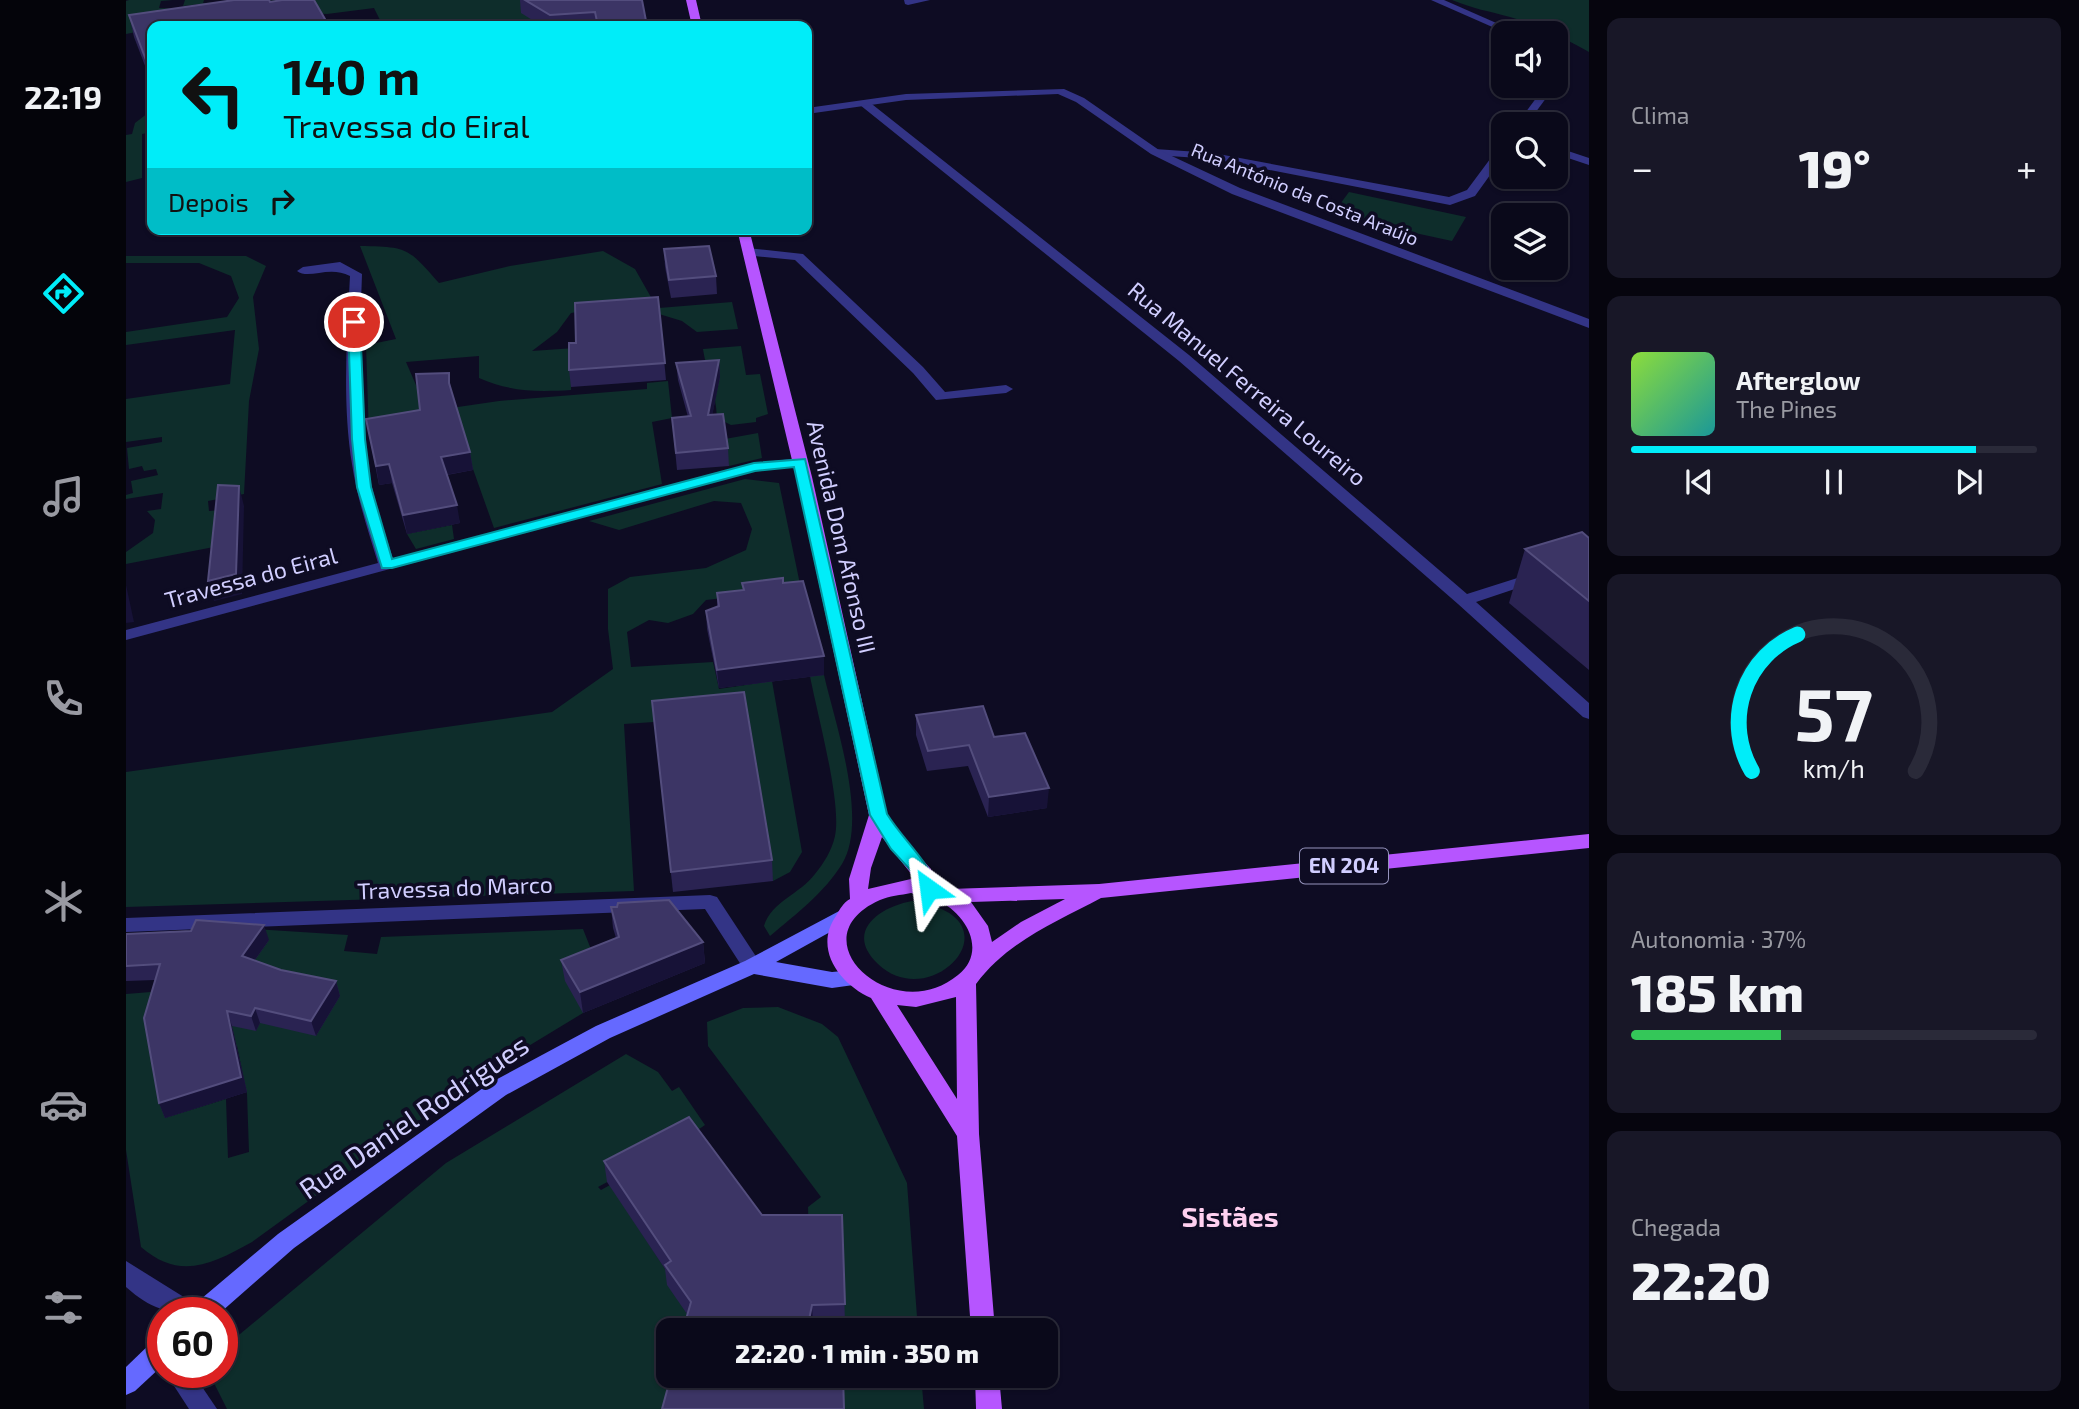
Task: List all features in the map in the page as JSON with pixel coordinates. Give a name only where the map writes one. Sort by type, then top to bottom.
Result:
[{"type":"main road","points":[[691,0],[696,21]]},
{"type":"main road","name":"Avenida Dom Afonso III","points":[[744,235],[800,462],[878,815],[897,845],[924,874],[929,889]]},
{"type":"main road","name":"Avenida Dom Afonso III","points":[[860,900],[856,888],[858,877],[872,843],[878,815]]},
{"type":"main road","name":"EN 204","points":[[949,896],[1099,891],[1589,841]]},
{"type":"main road","name":"EN 204","points":[[893,888],[929,889],[949,896],[964,905],[983,932],[985,947],[980,961],[966,980],[953,989],[926,997],[897,998],[878,993],[854,978],[842,964],[836,948],[836,932],[843,916],[860,900],[893,888]]},
{"type":"main road","name":"EN 204","points":[[980,961],[1028,926],[1099,891]]},
{"type":"main road","name":"Rua Daniel Rodrigues","points":[[221,1297],[286,1241],[498,1089],[603,1032],[752,966],[843,916]]},
{"type":"main road","points":[[752,966],[832,980],[854,978]]},
{"type":"main road","name":"EN 204","points":[[966,980],[968,1133],[982,1318]]},
{"type":"main road","name":"EN 204","points":[[878,993],[968,1133]]},
{"type":"main road","points":[[128,1378],[147,1362]]},
{"type":"main road","points":[[988,1388],[989,1409]]},
{"type":"street","points":[[908,2],[925,0]]},
{"type":"street","points":[[1436,0],[1491,23]]},
{"type":"street","name":"Rua António da Costa Araújo","points":[[812,110],[906,97],[1060,91],[1080,100],[1155,152],[1260,201],[1588,324]]},
{"type":"street","name":"Rua Manuel Ferreira Loureiro","points":[[864,103],[1127,310],[1464,600],[1589,713]]},
{"type":"street","points":[[1155,152],[1213,156],[1450,201],[1471,193],[1491,166]]},
{"type":"street","points":[[1568,154],[1589,162]]},
{"type":"street","points":[[747,252],[799,257],[918,370],[941,397],[1006,389]]},
{"type":"street","points":[[303,271],[340,266],[356,274],[353,346],[358,439],[364,487],[387,565]]},
{"type":"street","name":"Travessa do Eiral","points":[[126,635],[754,467],[800,462]]},
{"type":"street","points":[[1464,600],[1552,572]]},
{"type":"street","name":"Travessa do Marco","points":[[126,925],[710,902],[752,966]]},
{"type":"street","points":[[126,1272],[144,1289],[159,1297]]},
{"type":"street","points":[[189,1388],[204,1409]]},
{"type":"green space","points":[[173,0],[161,1],[159,8],[197,9],[201,4],[183,6],[185,0],[204,0],[203,3],[285,0],[585,0],[525,21],[380,21],[374,8],[327,14],[290,12],[201,21],[147,21],[147,30],[126,34],[126,1]]},
{"type":"green space","points":[[1452,0],[1589,0],[1589,52],[1568,41],[1568,21],[1522,21]]},
{"type":"green space","points":[[147,114],[147,133],[142,134],[142,178],[126,182],[126,135],[132,134],[135,123]]},
{"type":"green space","points":[[1349,192],[1466,217],[1452,241],[1332,215]]},
{"type":"green space","points":[[360,246],[406,251],[439,283],[510,266],[603,251],[635,269],[652,299],[571,313],[557,332],[532,351],[589,347],[571,360],[571,390],[524,390],[491,383],[479,378],[479,356],[406,362],[419,392],[451,408],[499,401],[647,389],[647,383],[668,381],[672,418],[652,422],[662,484],[494,528],[468,455],[394,434],[369,437],[366,345],[396,339]]},
{"type":"green space","points":[[126,256],[246,256],[266,266],[253,297],[259,349],[249,401],[244,494],[208,501],[209,511],[223,510],[219,546],[126,564],[126,552],[153,533],[155,520],[147,511],[161,509],[163,493],[126,499],[126,495],[133,493],[131,481],[158,475],[156,469],[144,471],[142,466],[129,469],[127,448],[162,442],[162,437],[126,442],[126,399],[230,384],[235,330],[126,345],[126,332],[227,317],[239,298],[231,276],[199,263],[126,263]]},
{"type":"green space","points":[[732,302],[738,329],[697,332],[682,321],[659,314],[659,308]]},
{"type":"green space","points":[[741,346],[746,375],[760,374],[768,414],[756,418],[756,422],[731,425],[717,418],[703,349]]},
{"type":"green space","points":[[758,433],[762,458],[729,466],[725,439]]},
{"type":"green space","points":[[745,479],[779,483],[801,589],[706,600],[693,614],[668,623],[649,620],[627,632],[631,667],[713,662],[719,689],[772,681],[802,852],[790,872],[773,881],[756,781],[654,722],[624,724],[634,891],[126,907],[126,772],[552,712],[613,669],[608,629],[608,589],[630,577],[706,568],[746,550],[752,529],[741,503],[714,501],[619,530],[589,521]]},
{"type":"green space","points":[[452,525],[454,539],[416,549],[407,534]]},
{"type":"green space","points":[[824,675],[842,744],[851,798],[849,845],[842,864],[827,884],[770,936],[764,926],[768,918],[779,904],[815,874],[827,856],[835,836],[832,781],[810,676]]},
{"type":"green space","points":[[912,901],[945,910],[961,925],[964,942],[957,958],[942,971],[922,978],[900,977],[878,964],[864,942],[865,932],[878,915]]},
{"type":"green space","points":[[253,929],[348,935],[344,951],[377,954],[381,937],[583,929],[598,967],[583,1013],[489,1070],[252,1242],[223,1257],[196,1266],[169,1264],[141,1247],[126,1150],[126,994],[188,989],[165,1118],[226,1099],[228,1158],[249,1152],[247,1094],[237,1046],[217,1052],[247,971],[261,950]]},
{"type":"green space","points":[[778,1007],[822,1024],[838,1037],[907,1183],[917,1318],[812,1318],[808,1207],[821,1197],[708,1046],[707,1022],[743,1008]]},
{"type":"green space","points":[[626,1054],[658,1072],[672,1091],[679,1087],[705,1125],[676,1145],[598,1187],[601,1190],[610,1185],[673,1281],[668,1285],[690,1318],[656,1318],[656,1388],[676,1388],[670,1409],[227,1409],[216,1388],[238,1388],[238,1336],[446,1163]]},
{"type":"green space","points":[[818,1388],[922,1388],[924,1409],[844,1409]]},
{"type":"building","points":[[234,0],[314,0],[326,21],[147,21],[147,63],[129,15]]},
{"type":"building","points":[[525,0],[642,0],[646,21],[597,21],[595,12],[550,15]]},
{"type":"building","points":[[709,246],[716,276],[669,280],[664,249]]},
{"type":"building","points":[[658,297],[665,363],[569,370],[569,343],[576,343],[575,303]]},
{"type":"building","points":[[719,360],[708,415],[723,414],[728,448],[676,453],[672,418],[691,416],[676,363]]},
{"type":"building","points":[[449,373],[449,383],[470,452],[441,457],[457,505],[403,515],[389,464],[376,466],[366,419],[420,410],[416,374]]},
{"type":"building","points":[[218,485],[239,486],[236,574],[208,581]]},
{"type":"building","points":[[1582,532],[1589,538],[1589,601],[1525,549]]},
{"type":"building","points":[[783,578],[783,583],[803,581],[824,656],[717,670],[706,611],[719,606],[717,593],[744,590],[742,583]]},
{"type":"building","points":[[744,692],[772,860],[671,872],[652,701]]},
{"type":"building","points":[[983,706],[994,737],[1025,733],[1049,788],[989,797],[969,745],[928,751],[916,715]]},
{"type":"building","points":[[669,900],[703,942],[580,992],[561,960],[619,937],[611,907],[617,907],[618,903]]},
{"type":"building","points":[[196,920],[264,925],[242,956],[281,970],[336,981],[311,1021],[255,1008],[251,1016],[227,1011],[241,1077],[159,1103],[144,1018],[160,964],[126,966],[126,934],[191,931]]},
{"type":"building","points":[[689,1117],[762,1215],[842,1215],[845,1304],[812,1305],[809,1318],[686,1318],[691,1302],[665,1265],[671,1261],[604,1161]]},
{"type":"building","points":[[668,1388],[843,1388],[844,1409],[662,1409]]},
{"type":"district","name":"Sistães","points":[[1230,1217]]},
{"type":"route","points":[[354,322],[358,439],[364,487],[387,565],[754,467],[800,462],[878,815],[897,845],[924,874],[929,889]]}]
